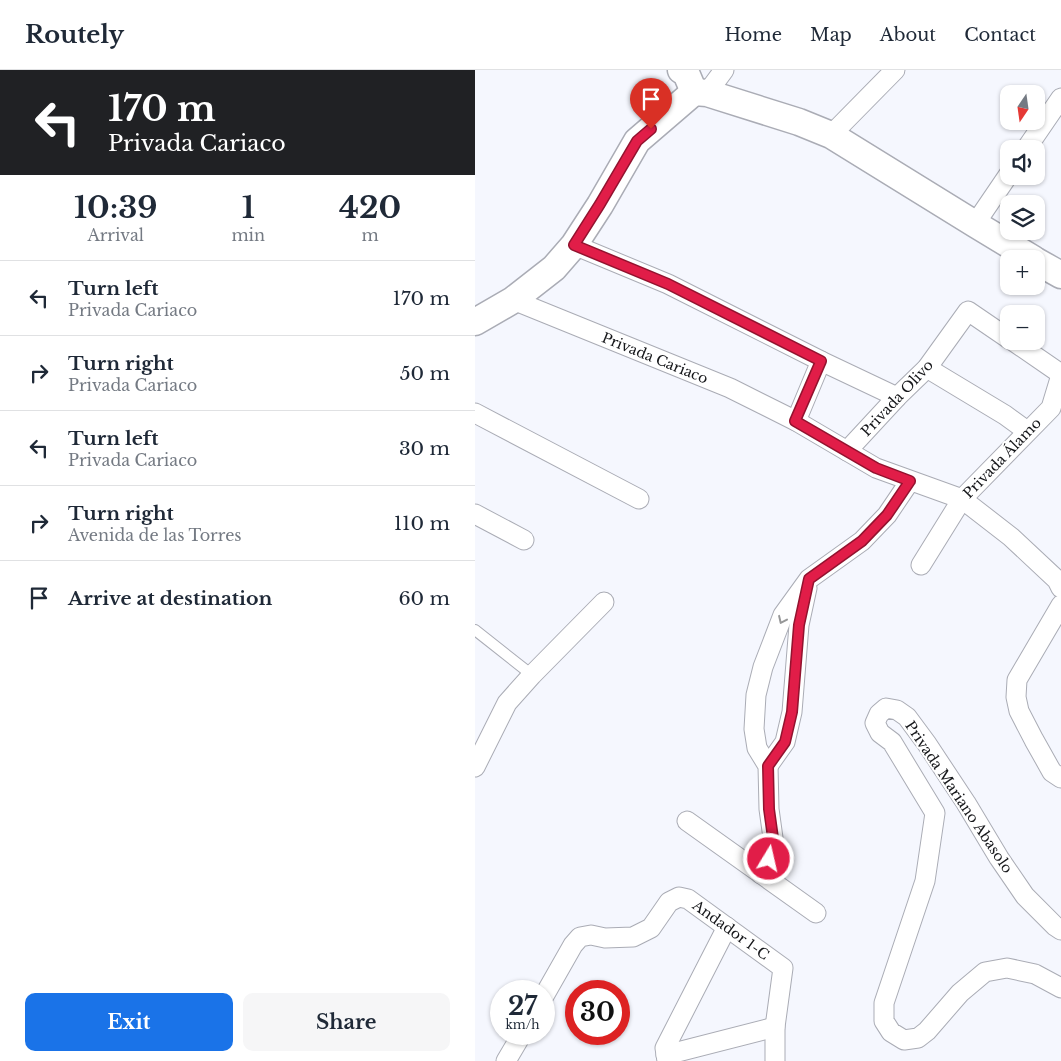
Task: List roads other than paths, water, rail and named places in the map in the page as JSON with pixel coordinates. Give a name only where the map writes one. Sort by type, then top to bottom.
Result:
[{"type":"street","points":[[475,322],[513,300],[554,268],[574,245],[637,141],[694,85],[725,70]]},
{"type":"street","points":[[831,135],[895,70]]},
{"type":"street","points":[[694,85],[831,135],[1018,250]]},
{"type":"street","points":[[1032,140],[1061,98]]},
{"type":"street","points":[[975,224],[1002,185]]},
{"type":"street","points":[[574,245],[668,284],[897,397]]},
{"type":"street","points":[[1045,266],[1061,275]]},
{"type":"street","name":"Privada Cariaco","points":[[513,300],[730,388],[795,421],[876,468],[962,499],[1011,537],[1057,580],[1061,588]]},
{"type":"street","name":"Privada Olivo","points":[[847,451],[927,368],[968,311],[1000,333]]},
{"type":"street","points":[[1026,350],[1061,375]]},
{"type":"street","points":[[795,421],[821,361]]},
{"type":"street","points":[[927,368],[1005,415],[1027,431]]},
{"type":"street","name":"Privada Álamo","points":[[921,565],[962,499],[1051,408],[1061,375]]},
{"type":"street","points":[[475,413],[639,499]]},
{"type":"street","points":[[761,874],[769,859],[773,838],[769,809],[768,766],[757,748],[755,728],[756,695],[763,667],[783,616],[809,579],[862,541],[887,515],[910,481]]},
{"type":"street","points":[[475,514],[524,540]]},
{"type":"street","points":[[768,766],[785,742],[792,712],[799,625],[809,579]]},
{"type":"street","points":[[475,767],[507,703],[604,602]]},
{"type":"street","points":[[1061,605],[1017,680],[1016,697],[1019,711],[1033,740],[1052,772],[1061,778]]},
{"type":"street","name":"Privada Mariano Abasolo","points":[[1061,930],[1025,896],[927,744],[907,718],[897,710],[887,708],[879,714],[875,723],[880,733],[892,742],[935,812],[925,880],[884,1003],[884,1021],[891,1032],[904,1040],[917,1038],[927,1031],[960,993],[985,972],[1007,968],[1035,974],[1061,988]]},
{"type":"street","points":[[687,821],[816,913]]},
{"type":"street","name":"Andador 1-C","points":[[553,980],[573,945],[580,937],[591,935],[605,938],[633,937],[651,928],[669,902],[679,897],[688,899],[783,968],[775,1027],[775,1061]]},
{"type":"street","points":[[727,927],[665,1048],[667,1058],[775,1027]]},
{"type":"street","points":[[506,1061],[515,1045]]},
{"type":"lane","points":[[475,630],[532,675]]}]
